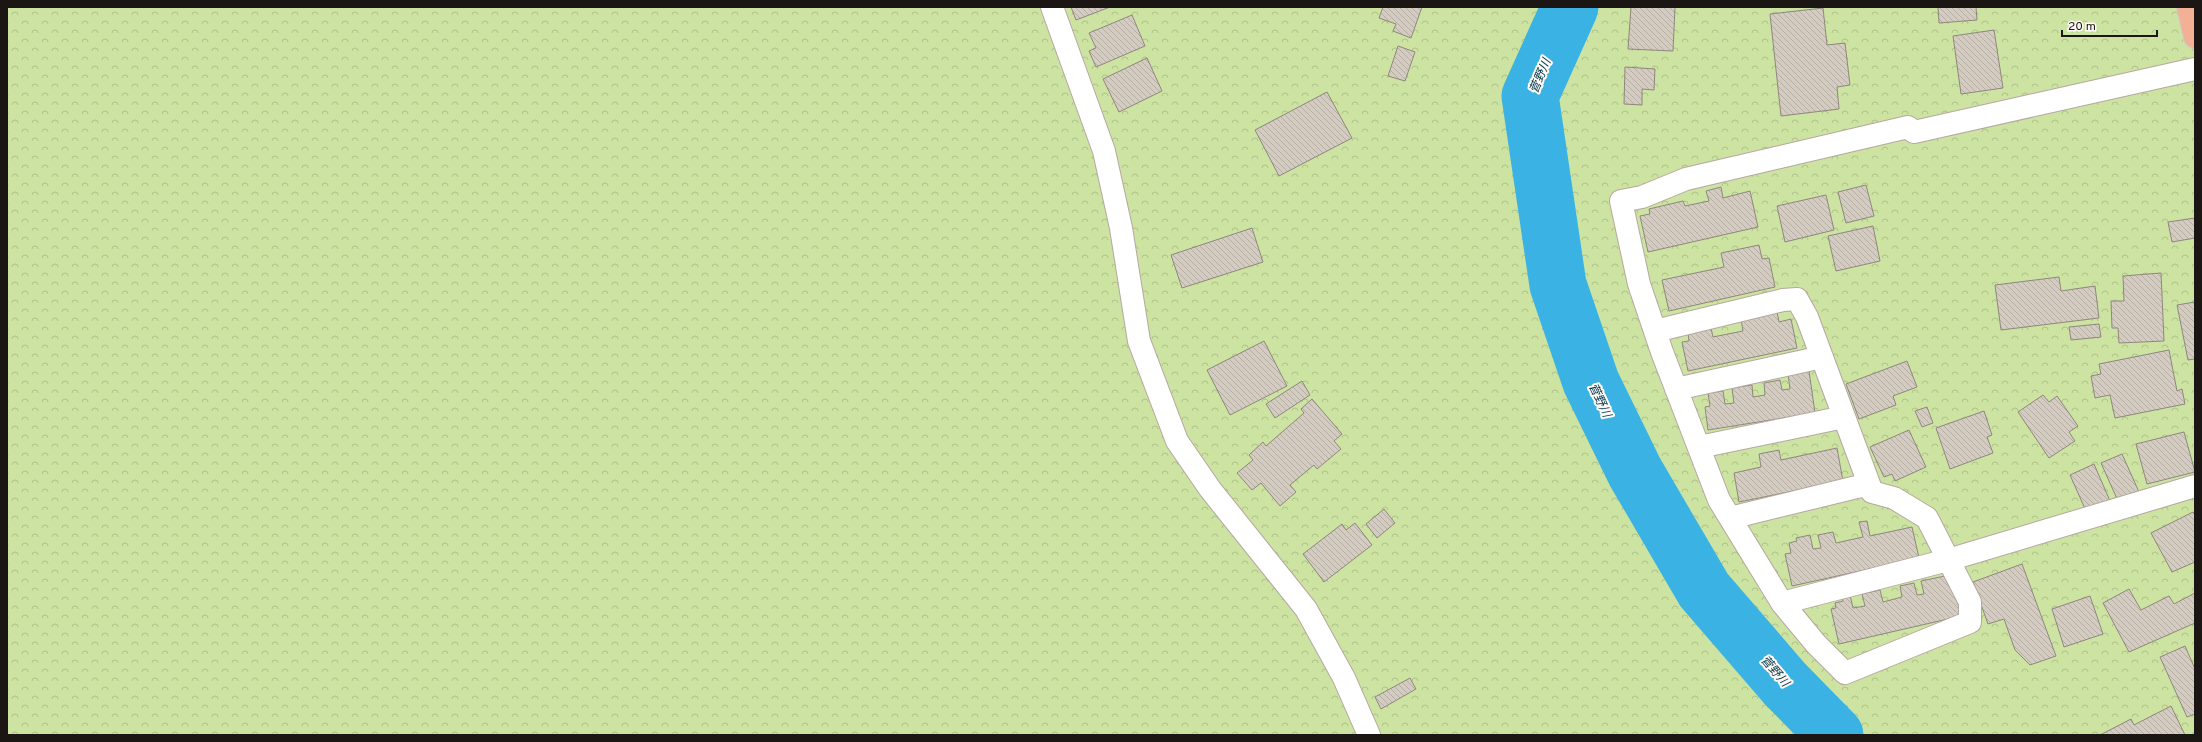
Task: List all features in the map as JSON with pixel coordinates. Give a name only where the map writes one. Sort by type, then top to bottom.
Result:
[{"type":"main road","points":[[2188,7],[2195,37]]},
{"type":"street","points":[[1052,7],[1104,151],[1122,228],[1139,341],[1177,441],[1210,489],[1306,609],[1344,678],[1369,735]]},
{"type":"street","points":[[1655,332],[1783,300],[1797,299],[1807,317],[1872,492],[1894,498],[1927,518],[1970,602],[1970,622],[1845,673],[1816,644],[1782,604],[1719,500],[1676,389],[1655,332],[1639,284],[1620,201],[1642,197],[1686,179],[1908,127],[1914,132],[2195,69]]},
{"type":"street","points":[[1676,389],[1822,357]]},
{"type":"street","points":[[1699,447],[1844,417]]},
{"type":"street","points":[[1730,518],[1869,484]]},
{"type":"street","points":[[1782,604],[1948,560],[2195,486]]},
{"type":"green space","points":[[7,7],[2195,7],[2195,735],[7,735]]},
{"type":"building","points":[[1071,7],[1110,7],[1076,20]]},
{"type":"building","points":[[1383,7],[1422,7],[1411,38],[1393,31],[1396,24],[1379,18]]},
{"type":"building","points":[[1631,7],[1675,7],[1673,51],[1628,49]]},
{"type":"building","points":[[1938,7],[1976,7],[1977,20],[1939,23]]},
{"type":"building","points":[[1823,8],[1827,45],[1845,43],[1850,85],[1837,87],[1839,109],[1781,116],[1770,14]]},
{"type":"building","points":[[1132,15],[1145,46],[1096,67],[1089,51],[1096,48],[1089,33]]},
{"type":"building","points":[[1994,30],[2003,88],[1961,94],[1953,36]]},
{"type":"building","points":[[1398,46],[1415,52],[1405,81],[1388,76]]},
{"type":"building","points":[[1147,58],[1162,91],[1119,112],[1103,79]]},
{"type":"building","points":[[1625,67],[1655,69],[1654,90],[1642,89],[1642,105],[1624,104]]},
{"type":"building","points":[[1327,92],[1352,138],[1279,176],[1255,130]]},
{"type":"building","points":[[1866,185],[1874,216],[1846,223],[1838,192]]},
{"type":"building","points":[[1721,187],[1723,198],[1750,191],[1758,227],[1648,252],[1640,216],[1650,214],[1649,209],[1683,201],[1685,206],[1709,201],[1706,191]]},
{"type":"building","points":[[1826,195],[1834,230],[1785,242],[1777,206]]},
{"type":"building","points":[[2195,218],[2195,238],[2172,242],[2168,222]]},
{"type":"building","points":[[1873,226],[1880,261],[1836,271],[1828,236]]},
{"type":"building","points":[[1252,228],[1263,262],[1182,288],[1171,255]]},
{"type":"building","points":[[1759,245],[1762,259],[1769,258],[1775,287],[1669,311],[1662,280],[1724,267],[1721,253]]},
{"type":"building","points":[[2161,273],[2164,341],[2119,343],[2118,328],[2112,328],[2111,301],[2124,301],[2123,276]]},
{"type":"building","points":[[2059,277],[2061,291],[2095,286],[2099,318],[2001,330],[1995,285]]},
{"type":"building","points":[[2195,302],[2195,359],[2188,360],[2177,305]]},
{"type":"building","points":[[1777,312],[1779,322],[1791,319],[1797,348],[1688,371],[1682,342],[1689,341],[1688,333],[1711,328],[1713,337],[1743,331],[1741,319]]},
{"type":"building","points":[[2099,324],[2101,337],[2071,340],[2069,327]]},
{"type":"building","points":[[1264,341],[1287,386],[1230,415],[1207,370]]},
{"type":"building","points":[[2169,350],[2177,391],[2182,389],[2185,404],[2115,418],[2110,395],[2095,398],[2091,376],[2101,374],[2099,364]]},
{"type":"building","points":[[1907,361],[1917,387],[1893,396],[1896,405],[1859,419],[1846,384]]},
{"type":"building","points":[[1809,371],[1815,413],[1708,430],[1705,407],[1710,406],[1708,393],[1723,391],[1725,404],[1734,403],[1732,388],[1752,385],[1753,397],[1765,395],[1764,383],[1780,380],[1782,390],[1790,389],[1788,374]]},
{"type":"building","points":[[1302,381],[1310,395],[1275,418],[1266,404]]},
{"type":"building","points":[[2043,395],[2049,402],[2057,396],[2078,426],[2069,432],[2075,441],[2049,458],[2018,412]]},
{"type":"building","points":[[1312,399],[1342,434],[1334,441],[1341,449],[1317,469],[1314,465],[1290,485],[1296,492],[1280,506],[1261,483],[1252,490],[1237,473],[1253,460],[1249,455],[1263,442],[1266,446],[1304,413],[1301,409]]},
{"type":"building","points":[[1927,407],[1933,423],[1922,427],[1915,411]]},
{"type":"building","points":[[1984,411],[1992,435],[1987,437],[1993,453],[1950,469],[1936,428]]},
{"type":"building","points":[[1909,430],[1926,467],[1895,481],[1892,474],[1884,477],[1870,447]]},
{"type":"building","points":[[2184,432],[2195,472],[2147,484],[2136,444]]},
{"type":"building","points":[[1837,448],[1843,481],[1739,502],[1734,473],[1761,467],[1759,454],[1779,450],[1781,460]]},
{"type":"building","points":[[2122,454],[2139,492],[2118,501],[2101,463]]},
{"type":"building","points":[[2094,464],[2110,501],[2086,511],[2070,475]]},
{"type":"building","points":[[1384,509],[1395,523],[1377,538],[1366,524]]},
{"type":"building","points":[[2193,512],[2195,515],[2195,562],[2172,572],[2151,533]]},
{"type":"building","points":[[1867,521],[1870,536],[1912,527],[1919,558],[1792,586],[1785,554],[1791,553],[1789,543],[1797,541],[1796,538],[1810,535],[1813,549],[1821,548],[1818,535],[1833,532],[1836,543],[1863,537],[1859,522]]},
{"type":"building","points":[[1355,523],[1372,545],[1324,582],[1303,554],[1342,524],[1346,530]]},
{"type":"building","points":[[2022,564],[2056,656],[2030,665],[2015,650],[2004,619],[1988,624],[1973,582]]},
{"type":"building","points":[[1945,576],[1948,584],[1953,583],[1961,616],[1839,644],[1831,609],[1836,608],[1835,603],[1843,601],[1842,597],[1850,595],[1853,608],[1865,606],[1862,594],[1880,590],[1883,602],[1902,597],[1900,586],[1914,583],[1917,595],[1924,594],[1921,581]]},
{"type":"building","points":[[2129,589],[2141,610],[2169,596],[2174,604],[2195,593],[2195,623],[2129,652],[2103,603]]},
{"type":"building","points":[[2090,596],[2103,634],[2064,647],[2052,609]]},
{"type":"building","points":[[2185,646],[2195,669],[2195,714],[2187,717],[2160,657]]},
{"type":"building","points":[[1410,678],[1416,689],[1381,709],[1375,697]]},
{"type":"building","points":[[2171,706],[2185,735],[2100,735],[2131,719],[2134,725]]},
{"type":"waterway","name":"菅野川","points":[[1570,7],[1530,96],[1558,285],[1591,382],[1635,472],[1704,590],[1785,684],[1835,735]]}]
